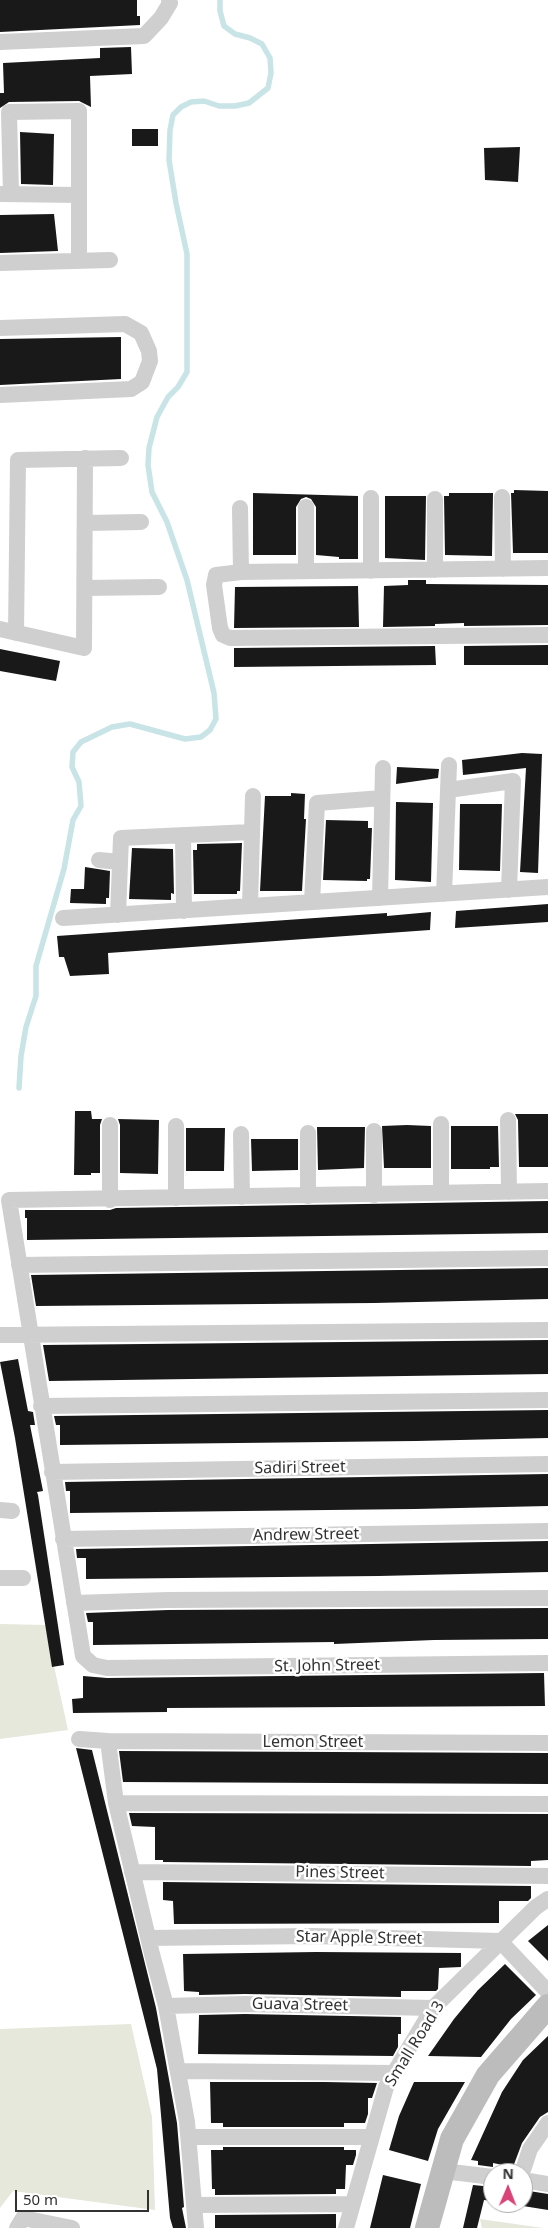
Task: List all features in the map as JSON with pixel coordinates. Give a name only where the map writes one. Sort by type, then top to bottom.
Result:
[{"type":"street","points":[[0,42],[144,36],[161,18],[170,3],[169,0]]},
{"type":"street","points":[[79,195],[5,194],[9,112],[79,111],[79,195],[79,260]]},
{"type":"street","points":[[0,263],[110,260]]},
{"type":"street","points":[[0,328],[125,324],[141,333],[149,351],[150,361],[142,382],[131,389],[0,395]]},
{"type":"street","points":[[85,458],[84,648],[8,631],[18,460],[85,458],[121,458]]},
{"type":"street","points":[[502,497],[503,569]]},
{"type":"street","points":[[371,498],[371,570]]},
{"type":"street","points":[[435,499],[435,570]]},
{"type":"street","points":[[306,507],[306,571]]},
{"type":"street","points":[[240,508],[241,572]]},
{"type":"street","points":[[85,523],[141,522]]},
{"type":"street","points":[[548,568],[241,572],[223,573],[214,578],[220,628],[223,634],[230,638],[548,635]]},
{"type":"street","points":[[85,588],[159,587]]},
{"type":"street","points":[[444,894],[449,764]]},
{"type":"street","points":[[380,898],[383,768]]},
{"type":"street","points":[[448,790],[513,781],[509,890]]},
{"type":"street","points":[[250,906],[253,796]]},
{"type":"street","points":[[312,902],[316,803],[382,798]]},
{"type":"street","points":[[118,915],[122,838],[251,832]]},
{"type":"street","points":[[183,834],[184,911]]},
{"type":"street","points":[[99,860],[120,862]]},
{"type":"street","points":[[63,918],[548,888]]},
{"type":"street","points":[[508,1120],[509,1192]]},
{"type":"street","points":[[441,1124],[441,1193]]},
{"type":"street","points":[[110,1125],[110,1200]]},
{"type":"street","points":[[176,1126],[176,1198]]},
{"type":"street","points":[[374,1131],[374,1195]]},
{"type":"street","points":[[308,1132],[308,1196]]},
{"type":"street","points":[[241,1134],[242,1197]]},
{"type":"street","points":[[548,1191],[110,1200],[9,1200],[74,1603],[168,1600],[548,1598]]},
{"type":"street","points":[[19,1265],[548,1258]]},
{"type":"street","points":[[0,1335],[548,1330]]},
{"type":"street","points":[[41,1406],[548,1400]]},
{"type":"street","name":"Sadiri Street","points":[[52,1472],[548,1464]]},
{"type":"street","name":"Andrew Street","points":[[63,1539],[548,1531]]},
{"type":"street","points":[[0,1578],[23,1578]]},
{"type":"street","name":"St. John Street","points":[[74,1603],[83,1656],[92,1665],[107,1668],[548,1663]]},
{"type":"street","name":"Lemon Street","points":[[79,1739],[108,1741],[548,1743]]},
{"type":"street","points":[[108,1741],[116,1803],[166,2006],[178,2071],[189,2137],[196,2228]]},
{"type":"street","points":[[116,1803],[548,1804]]},
{"type":"street","name":"Pines Street","points":[[132,1872],[548,1876]]},
{"type":"street","name":"Small Road 3","points":[[346,2228],[386,2088],[394,2073],[434,2008],[500,1941],[536,1907],[548,1899]]},
{"type":"street","name":"Star Apple Street","points":[[148,1938],[313,1936],[500,1941]]},
{"type":"street","points":[[500,1941],[548,1992]]},
{"type":"street","name":"Guava Street","points":[[166,2006],[246,2004],[434,2008]]},
{"type":"street","points":[[428,2228],[452,2140],[488,2075],[548,2006]]},
{"type":"street","points":[[178,2071],[394,2073]]},
{"type":"street","points":[[525,2163],[530,2149],[548,2123]]},
{"type":"street","points":[[189,2137],[372,2137]]},
{"type":"street","points":[[443,2171],[483,2176]]},
{"type":"street","points":[[533,2182],[548,2184]]},
{"type":"street","points":[[194,2204],[352,2204]]},
{"type":"street","points":[[17,2228],[23,2218],[72,2228]]},
{"type":"shaded area","points":[[0,1624],[45,1625],[68,1730],[0,1739]]},
{"type":"shaded area","points":[[131,2024],[152,2117],[155,2210],[13,2191],[0,2208],[0,2029]]},
{"type":"shaded area","points":[[480,2219],[543,2228],[482,2228]]},
{"type":"building","points":[[0,0],[137,0],[137,16],[140,16],[140,25],[0,32]]},
{"type":"building","points":[[131,47],[132,74],[90,76],[91,107],[79,101],[9,102],[0,108],[0,93],[4,93],[3,63],[100,58],[100,48]]},
{"type":"building","points":[[132,129],[158,129],[158,146],[132,146]]},
{"type":"building","points":[[20,132],[54,134],[53,185],[21,184]]},
{"type":"building","points":[[520,147],[518,182],[485,180],[484,148]]},
{"type":"building","points":[[54,214],[58,251],[0,253],[0,215]]},
{"type":"building","points":[[121,337],[121,379],[0,385],[0,339]]},
{"type":"building","points":[[514,490],[548,491],[548,553],[513,553],[511,493],[514,493]]},
{"type":"building","points":[[253,493],[358,496],[358,559],[339,559],[339,557],[316,555],[316,507],[311,499],[306,497],[301,499],[296,507],[296,555],[253,555]]},
{"type":"building","points":[[449,493],[493,493],[492,556],[445,555],[444,496],[449,496]]},
{"type":"building","points":[[385,496],[426,496],[425,560],[385,558]]},
{"type":"building","points":[[408,580],[426,580],[426,584],[548,585],[548,625],[464,626],[464,623],[435,624],[435,626],[383,627],[384,586],[408,585]]},
{"type":"building","points":[[358,586],[359,627],[234,628],[235,587]]},
{"type":"building","points":[[548,645],[548,665],[464,665],[464,646]]},
{"type":"building","points":[[435,646],[436,665],[234,667],[234,648]]},
{"type":"building","points":[[0,649],[60,661],[56,681],[0,671]]},
{"type":"building","points":[[522,753],[542,754],[538,873],[520,872],[526,768],[463,775],[462,760]]},
{"type":"building","points":[[397,767],[439,769],[438,778],[396,784]]},
{"type":"building","points":[[291,793],[305,794],[304,819],[306,819],[302,891],[260,891],[265,796],[291,796]]},
{"type":"building","points":[[396,802],[433,803],[431,882],[395,880]]},
{"type":"building","points":[[460,804],[502,804],[500,871],[459,870]]},
{"type":"building","points":[[326,820],[368,821],[368,828],[372,828],[370,879],[367,879],[367,881],[323,880]]},
{"type":"building","points":[[242,843],[240,891],[237,891],[237,894],[194,894],[193,850],[197,850],[197,844]]},
{"type":"building","points":[[132,848],[173,849],[174,894],[171,893],[171,900],[129,899]]},
{"type":"building","points":[[85,867],[110,871],[109,898],[106,898],[106,904],[70,903],[71,889],[84,889]]},
{"type":"building","points":[[548,904],[548,922],[455,928],[456,911]]},
{"type":"building","points":[[431,912],[430,930],[108,953],[109,974],[70,976],[64,957],[59,957],[57,936],[387,913],[387,916]]},
{"type":"building","points":[[75,1111],[91,1111],[92,1119],[102,1119],[100,1125],[100,1173],[74,1175]]},
{"type":"building","points":[[515,1114],[548,1114],[548,1167],[519,1167],[518,1120]]},
{"type":"building","points":[[118,1119],[159,1120],[158,1174],[120,1173],[120,1125]]},
{"type":"building","points":[[382,1126],[431,1126],[431,1168],[384,1168]]},
{"type":"building","points":[[451,1126],[498,1126],[499,1167],[490,1167],[490,1169],[451,1169]]},
{"type":"building","points":[[317,1127],[365,1127],[364,1168],[318,1170]]},
{"type":"building","points":[[186,1128],[225,1128],[224,1171],[186,1171]]},
{"type":"building","points":[[251,1139],[298,1139],[298,1170],[252,1171]]},
{"type":"building","points":[[548,1201],[548,1233],[27,1240],[27,1218],[25,1218],[25,1210]]},
{"type":"building","points":[[548,1268],[548,1299],[374,1303],[36,1306],[31,1275]]},
{"type":"building","points":[[548,1340],[548,1374],[49,1381],[43,1345]]},
{"type":"building","points":[[18,1359],[28,1411],[33,1412],[35,1425],[30,1425],[43,1491],[37,1492],[64,1665],[52,1667],[15,1438],[0,1362]]},
{"type":"building","points":[[548,1410],[548,1438],[416,1441],[60,1445],[60,1425],[56,1425],[54,1416]]},
{"type":"building","points":[[548,1474],[548,1506],[415,1509],[70,1513],[70,1491],[66,1491],[65,1482]]},
{"type":"building","points":[[548,1541],[548,1572],[379,1576],[86,1579],[86,1558],[77,1558],[76,1549]]},
{"type":"building","points":[[548,1608],[548,1639],[434,1640],[334,1644],[334,1642],[93,1645],[93,1622],[88,1622],[86,1613],[168,1610]]},
{"type":"building","points":[[544,1673],[545,1706],[167,1708],[167,1712],[73,1713],[72,1699],[83,1698],[83,1676],[107,1678]]},
{"type":"building","points":[[76,1748],[92,1750],[156,2008],[177,2123],[184,2207],[182,2208],[186,2228],[173,2228],[170,2218],[157,2069]]},
{"type":"building","points":[[119,1751],[548,1753],[548,1784],[123,1782]]},
{"type":"building","points":[[129,1813],[548,1814],[548,1860],[531,1861],[531,1866],[163,1862],[163,1860],[155,1860],[155,1827],[132,1826]]},
{"type":"building","points":[[163,1882],[531,1886],[531,1898],[528,1901],[499,1901],[499,1923],[174,1924],[173,1901],[163,1900]]},
{"type":"building","points":[[548,1925],[548,1961],[528,1941]]},
{"type":"building","points":[[316,1952],[461,1953],[461,1967],[439,1968],[438,1989],[436,1991],[401,1991],[401,1997],[199,1995],[199,1992],[184,1991],[183,1954]]},
{"type":"building","points":[[505,1964],[536,1995],[511,2019],[481,2057],[428,2056],[454,2019],[478,1990]]},
{"type":"building","points":[[199,2015],[401,2017],[401,2034],[398,2034],[398,2047],[393,2056],[198,2054]]},
{"type":"building","points":[[548,2036],[548,2112],[540,2117],[522,2143],[514,2163],[483,2163],[483,2166],[478,2165],[478,2161],[471,2160],[502,2092],[523,2060]]},
{"type":"building","points":[[210,2082],[377,2083],[372,2098],[368,2098],[368,2114],[365,2123],[344,2123],[344,2127],[223,2127],[223,2123],[211,2123]]},
{"type":"building","points":[[414,2082],[465,2082],[438,2129],[428,2161],[389,2150],[399,2116]]},
{"type":"building","points":[[223,2147],[344,2147],[344,2150],[356,2150],[356,2155],[353,2165],[346,2165],[345,2189],[336,2189],[336,2194],[215,2195],[215,2189],[212,2189],[211,2150],[223,2150]]},
{"type":"building","points":[[383,2175],[421,2184],[410,2228],[370,2228]]},
{"type":"building","points":[[473,2185],[483,2186],[483,2204],[477,2228],[463,2228]]},
{"type":"building","points":[[533,2192],[548,2194],[548,2210],[533,2208]]},
{"type":"building","points":[[336,2214],[336,2228],[215,2228],[215,2215]]},
{"type":"waterway","points":[[19,1088],[21,1056],[26,1027],[36,996],[36,966],[64,869],[73,820],[81,806],[79,782],[72,767],[73,752],[81,742],[112,727],[130,724],[185,739],[201,737],[210,730],[216,719],[214,693],[187,580],[167,522],[152,492],[148,465],[149,448],[157,417],[168,397],[178,387],[187,372],[187,254],[169,160],[170,130],[173,115],[181,107],[191,102],[204,101],[219,106],[235,106],[249,103],[268,88],[271,73],[270,58],[262,44],[235,34],[224,26],[220,11],[220,0]]}]
